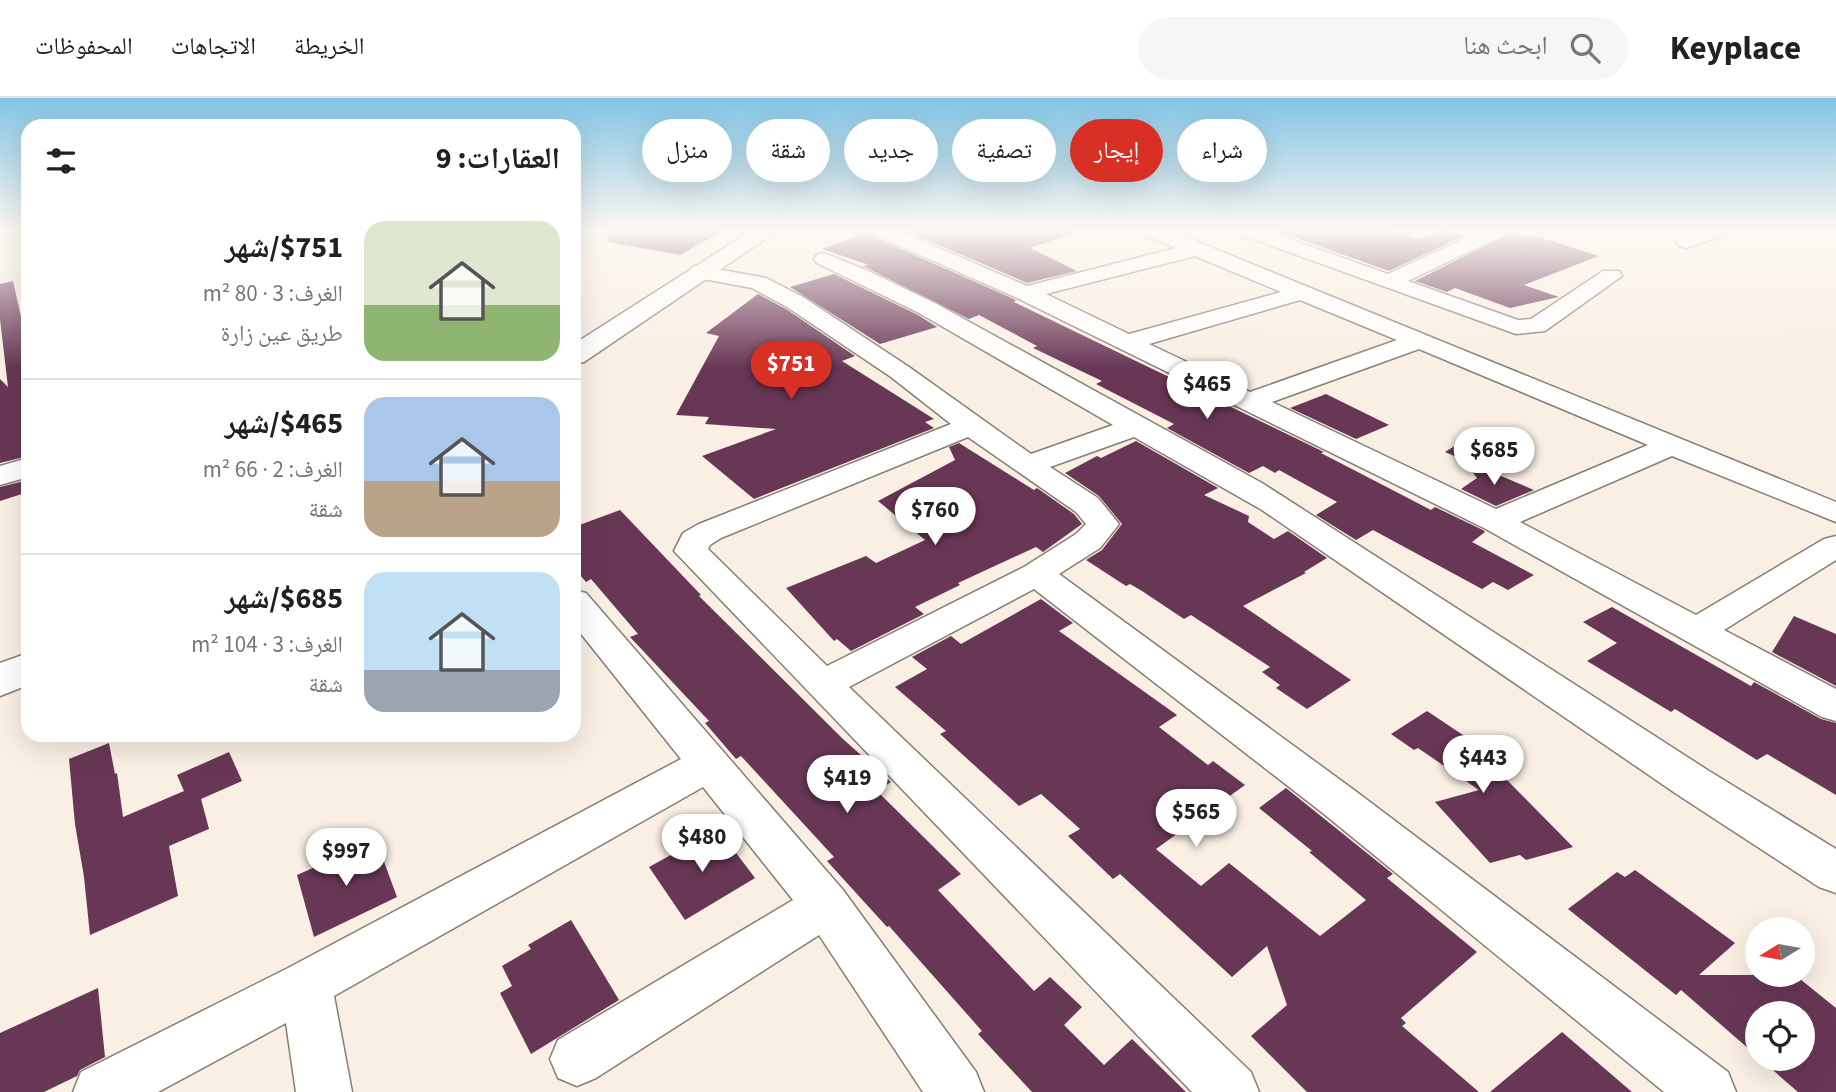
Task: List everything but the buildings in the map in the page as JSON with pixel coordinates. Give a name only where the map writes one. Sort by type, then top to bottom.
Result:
[{"type":"main road","points":[[581,351],[696,275]]},
{"type":"main road","points":[[0,681],[21,670]]},
{"type":"street","points":[[719,275],[748,281],[777,291],[900,372],[971,426],[1087,505],[1102,524],[1088,541],[1036,573],[823,684]]},
{"type":"street","points":[[863,275],[935,310],[1135,428],[1271,502],[1747,819],[1836,873]]},
{"type":"street","points":[[985,275],[1129,342],[1495,522],[1836,707]]},
{"type":"street","points":[[1025,293],[1093,275]]},
{"type":"street","points":[[1258,275],[1836,513]]},
{"type":"street","points":[[1370,275],[1504,325],[1528,328],[1537,326],[1611,276]]},
{"type":"street","points":[[1388,282],[1402,275]]},
{"type":"street","points":[[1129,342],[1300,293]]},
{"type":"street","points":[[1250,401],[1419,341]]},
{"type":"street","points":[[971,426],[710,531],[695,540],[691,551],[1231,1092]]},
{"type":"street","points":[[1027,465],[1135,428]]},
{"type":"street","points":[[1495,522],[1671,446]]},
{"type":"street","points":[[0,476],[21,469]]},
{"type":"street","points":[[1696,631],[1836,546]]},
{"type":"street","points":[[1036,573],[1339,802],[1708,1092]]},
{"type":"street","points":[[581,610],[826,905],[956,1092]]},
{"type":"street","points":[[101,1092],[306,985],[708,764]]},
{"type":"street","points":[[577,1059],[826,905]]},
{"type":"street","points":[[306,985],[324,1092]]}]
